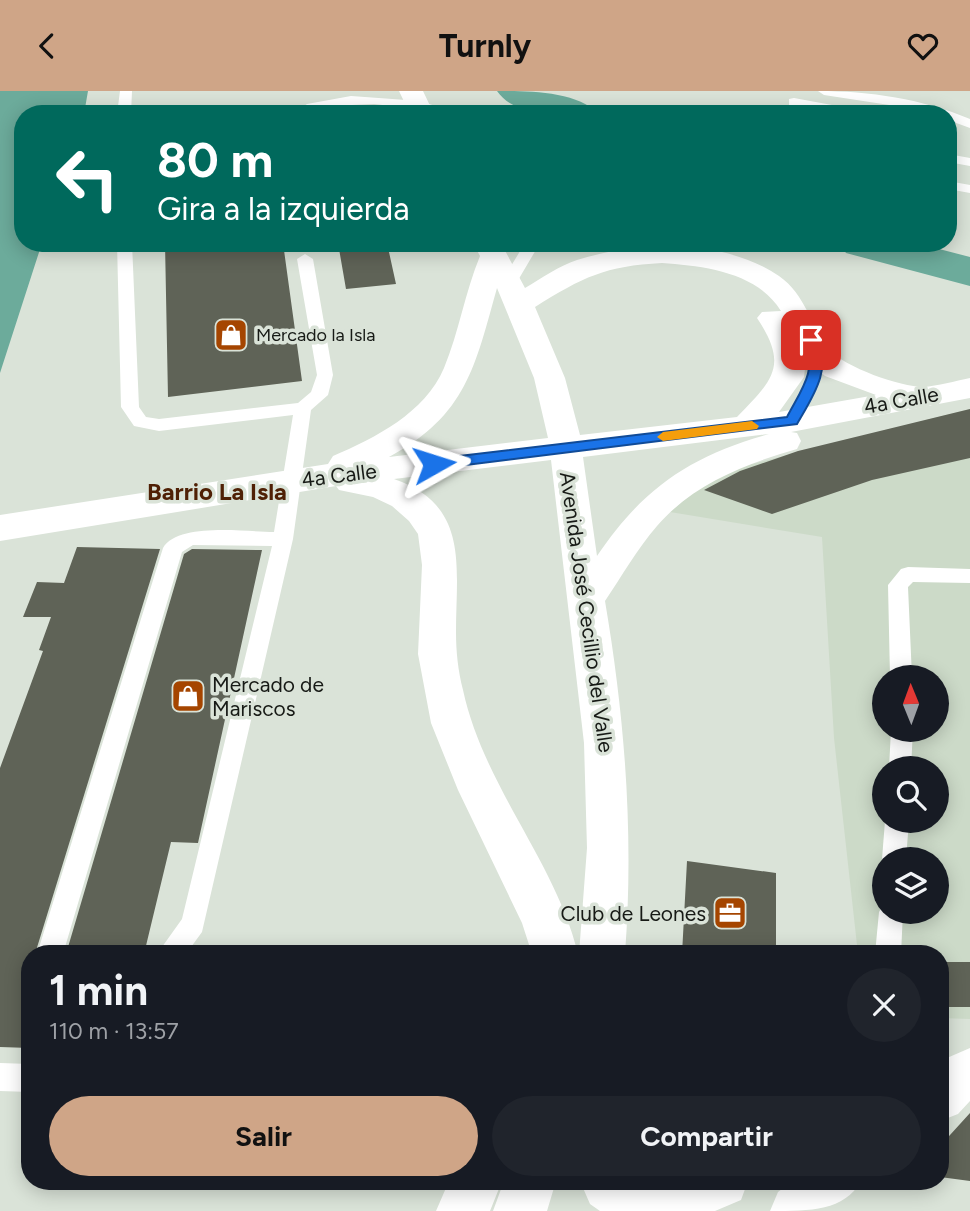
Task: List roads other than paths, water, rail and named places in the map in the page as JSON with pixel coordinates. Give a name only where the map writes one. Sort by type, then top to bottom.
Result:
[{"type":"street","points":[[314,477],[379,450],[434,408],[453,382],[466,351],[487,252]]},
{"type":"street","name":"Avenida José Cecillio del Valle","points":[[491,252],[513,294],[541,359],[562,422],[575,530],[599,671],[609,789],[610,891],[603,945]]},
{"type":"street","points":[[513,294],[582,268],[650,254],[722,263],[768,282],[786,298],[805,325],[818,355],[826,363],[869,383],[919,397]]},
{"type":"street","points":[[541,359],[552,314],[575,289],[597,278],[649,271],[700,276],[735,289],[766,310],[788,338],[793,357],[788,382],[747,426]]},
{"type":"street","points":[[792,421],[818,370],[818,355]]},
{"type":"street","name":"4a Calle","points":[[0,528],[314,477],[792,421],[970,388]]},
{"type":"street","points":[[587,597],[640,524],[667,495],[739,453],[904,410],[970,399]]},
{"type":"street","points":[[314,477],[369,483],[391,490],[408,500],[429,521],[439,552],[437,646],[445,700],[468,765],[550,942]]},
{"type":"street","points":[[463,1211],[472,1190]]},
{"type":"street","points":[[520,1211],[527,1190]]},
{"type":"street","points":[[614,1190],[629,1199],[649,1202],[691,1195],[702,1190]]},
{"type":"street","points":[[797,1211],[824,1190]]},
{"type":"lane","points":[[824,91],[910,105]]},
{"type":"lane","points":[[317,105],[331,100],[344,100],[404,105]]},
{"type":"lane","points":[[124,252],[130,407],[140,422],[159,425],[303,408],[319,395],[325,375],[305,259]]},
{"type":"lane","points":[[513,294],[529,252]]},
{"type":"lane","points":[[644,252],[650,254]]},
{"type":"lane","points":[[177,945],[193,924],[283,539],[303,408]]},
{"type":"lane","points":[[53,945],[173,548],[190,538],[283,539]]},
{"type":"lane","points":[[901,665],[898,585],[908,574],[970,576]]},
{"type":"lane","points":[[889,945],[890,924]]},
{"type":"lane","points":[[0,1077],[21,1078]]},
{"type":"water","points":[[0,91],[88,91],[86,105],[14,105],[14,252],[39,252],[0,373]]},
{"type":"waterway","points":[[517,91],[554,105]]},
{"type":"waterway","points":[[896,252],[970,272]]},
{"type":"place","name":"Mercado la Isla","points":[[231,335]]},
{"type":"place","name":"Mercado de Mariscos","points":[[188,696]]},
{"type":"place","name":"Club de Leones","points":[[730,913]]},
{"type":"district","name":"Barrio La Isla","points":[[217,491]]}]
